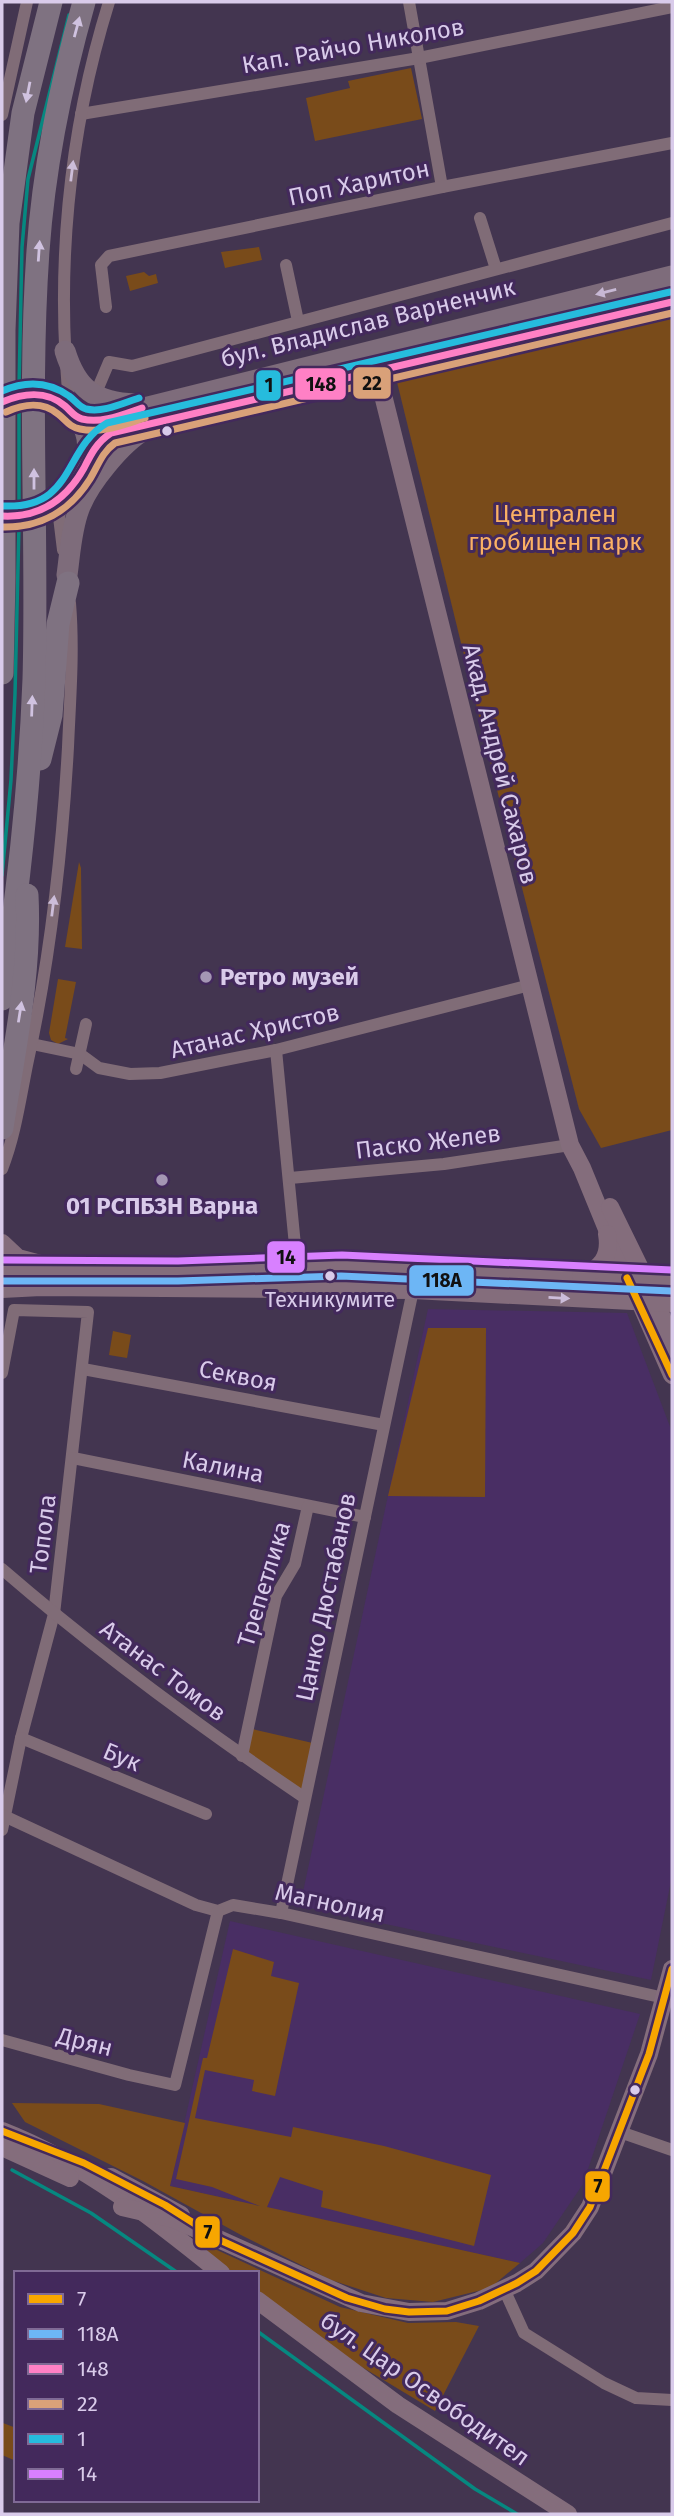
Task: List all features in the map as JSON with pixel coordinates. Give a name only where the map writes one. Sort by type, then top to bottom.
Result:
[{"type":"highway","points":[[2,673],[4,330],[8,223],[23,113],[51,2]]},
{"type":"highway","points":[[2,999],[25,829],[34,677],[34,369],[38,249],[53,132],[84,2]]},
{"type":"highway","points":[[2,1128],[28,950],[25,829],[51,715],[58,624],[67,579]]},
{"type":"main road","name":"бул. Владислав Варненчик","points":[[59,499],[79,477],[94,446],[105,436],[158,413],[672,275]]},
{"type":"main road","name":"бул. Владислав Варненчик","points":[[2,402],[30,393],[44,394],[67,409],[98,419],[158,413],[377,371],[672,302]]},
{"type":"main road","points":[[65,351],[75,376],[94,396],[158,413]]},
{"type":"main road","name":"Акад. Андрей Сахаров","points":[[377,371],[570,1145],[627,1278],[657,1302],[672,1375]]},
{"type":"main road","points":[[67,409],[86,433],[87,459]]},
{"type":"main road","points":[[67,579],[77,516],[84,499],[122,446],[158,413]]},
{"type":"main road","points":[[2,516],[23,516],[39,512],[59,499]]},
{"type":"main road","name":"Акад. Андрей Сахаров","points":[[582,1168],[600,1188],[646,1279],[672,1347]]},
{"type":"main road","points":[[580,1276],[594,1271],[605,1260],[608,1244],[605,1224]]},
{"type":"main road","points":[[2,1243],[24,1261],[82,1272]]},
{"type":"main road","points":[[2,1270],[220,1270],[341,1265],[672,1281]]},
{"type":"main road","points":[[220,1270],[220,1288]]},
{"type":"main road","points":[[2,1289],[413,1290],[657,1302]]},
{"type":"main road","points":[[122,2207],[174,2219],[346,2298],[385,2309],[410,2312],[447,2311],[479,2301],[536,2271],[573,2233],[590,2207],[669,1999],[672,1969]]},
{"type":"main road","points":[[2,2131],[96,2169],[165,2205],[222,2241]]},
{"type":"main road","points":[[27,2141],[146,2212],[219,2271]]},
{"type":"main road","points":[[2,2147],[61,2173],[122,2207],[205,2271]]},
{"type":"main road","name":"бул. Цар Освободител","points":[[259,2302],[398,2405],[568,2514]]},
{"type":"main road","name":"бул. Цар Освободител","points":[[259,2311],[410,2423],[550,2514]]},
{"type":"street","points":[[2,114],[27,2]]},
{"type":"street","points":[[67,409],[67,212],[82,114],[94,55],[109,2]]},
{"type":"street","points":[[409,2],[443,187]]},
{"type":"street","name":"Кап. Райчо Николов","points":[[82,114],[419,58],[672,8]]},
{"type":"street","name":"Поп Харитон","points":[[106,307],[101,265],[109,256],[672,143]]},
{"type":"street","points":[[480,218],[496,270]]},
{"type":"street","points":[[99,388],[108,362],[132,366],[672,223]]},
{"type":"street","points":[[286,265],[298,321]]},
{"type":"street","points":[[2,1169],[9,1149],[32,1044],[48,953],[66,779],[73,653],[59,499]]},
{"type":"street","name":"Атанас Христов","points":[[32,1044],[80,1054],[99,1068],[130,1074],[160,1073],[276,1050],[530,985]]},
{"type":"street","points":[[76,1069],[86,1024]]},
{"type":"street","points":[[276,1050],[297,1266]]},
{"type":"street","name":"Паско Желев","points":[[289,1178],[444,1164],[570,1145]]},
{"type":"street","name":"Цанко Дюстабанов","points":[[281,1913],[413,1290]]},
{"type":"street","name":"Топола","points":[[2,1373],[14,1310],[88,1312],[54,1614],[21,1738],[2,1830]]},
{"type":"street","name":"Секвоя","points":[[83,1368],[384,1425]]},
{"type":"street","name":"Калина","points":[[73,1458],[365,1517]]},
{"type":"street","name":"Трепетлика","points":[[242,1756],[276,1596],[295,1564],[308,1506]]},
{"type":"street","name":"Атанас Томов","points":[[2,1569],[147,1687],[305,1798]]},
{"type":"street","name":"Бук","points":[[21,1738],[206,1814]]},
{"type":"street","name":"Магнолия","points":[[3,1816],[196,1905],[218,1912],[233,1905],[281,1913],[669,1999]]},
{"type":"street","name":"Дрян","points":[[2,2040],[175,2085],[218,1912]]},
{"type":"street","points":[[620,2132],[672,2150]]},
{"type":"street","points":[[504,2289],[524,2333],[604,2383],[636,2398],[672,2400]]},
{"type":"shaded area","points":[[428,1309],[627,1313],[672,1432],[672,1876],[651,1980],[300,1906]]},
{"type":"shaded area","points":[[230,1921],[640,2014],[583,2184],[543,2243],[520,2263],[170,2186]]},
{"type":"green space","points":[[411,68],[422,119],[315,141],[306,98],[350,88],[348,81]]},
{"type":"green space","points":[[259,247],[262,260],[225,268],[221,252]]},
{"type":"green space","points":[[144,272],[149,276],[156,274],[158,283],[130,291],[126,276]]},
{"type":"green space","name":"Централен гробищен парк","points":[[672,311],[672,1130],[601,1148],[579,1109],[396,378]]},
{"type":"green space","points":[[79,862],[81,868],[82,949],[65,947]]},
{"type":"green space","points":[[58,979],[76,982],[65,1038],[68,1039],[58,1044],[51,1040],[49,1033]]},
{"type":"green space","points":[[220,1270],[598,1277],[594,1299],[221,1288]]},
{"type":"green space","points":[[428,1328],[486,1328],[485,1497],[388,1496]]},
{"type":"green space","points":[[113,1331],[131,1335],[127,1358],[109,1355]]},
{"type":"green space","points":[[248,1728],[317,1744],[305,1798],[242,1756]]},
{"type":"green space","points":[[233,1949],[274,1962],[271,1976],[299,1983],[275,2096],[252,2091],[254,2080],[205,2070],[195,2118],[291,2137],[293,2127],[384,2146],[491,2175],[474,2246],[321,2207],[323,2191],[280,2177],[267,2207],[520,2263],[490,2288],[433,2302],[386,2298],[331,2280],[25,2122],[12,2103],[99,2104],[185,2123],[170,2186],[260,2206],[212,2187],[176,2179],[203,2058],[207,2058]]},
{"type":"green space","points":[[178,2232],[340,2307],[408,2323],[456,2322],[479,2326],[435,2411],[357,2364],[259,2291],[259,2271],[231,2271]]},
{"type":"green space","points":[[3,2423],[14,2427],[14,2460],[2,2455]]},
{"type":"waterway","points":[[19,387],[22,247],[28,179],[69,15]]},
{"type":"waterway","points":[[19,402],[19,509]]},
{"type":"waterway","points":[[2,875],[11,780],[19,524]]},
{"type":"waterway","points":[[12,2170],[91,2213],[175,2271]]},
{"type":"waterway","points":[[259,2332],[475,2489],[517,2514]]},
{"type":"transit line","name":"1","points":[[3,506],[27,504],[44,498],[66,475],[82,447],[107,423],[670,292]]},
{"type":"transit line","name":"148","points":[[2,516],[28,514],[60,498],[77,479],[98,444],[111,433],[672,302]]},
{"type":"transit line","name":"22","points":[[2,527],[16,527],[41,521],[63,509],[82,490],[103,455],[115,443],[672,313]]},
{"type":"transit line","name":"1","points":[[2,391],[19,385],[45,385],[61,391],[84,408],[93,410],[113,407],[139,398]]},
{"type":"transit line","name":"148","points":[[2,402],[27,395],[43,395],[58,401],[77,417],[90,420],[113,418],[142,408]]},
{"type":"transit line","name":"22","points":[[6,412],[26,406],[46,407],[73,427],[88,430],[113,428],[145,418]]},
{"type":"transit line","name":"14","points":[[4,1260],[178,1261],[342,1255],[672,1270]]},
{"type":"transit line","name":"118А","points":[[2,1281],[178,1281],[341,1276],[671,1291]]},
{"type":"transit line","name":"7","points":[[627,1278],[672,1375]]},
{"type":"transit line","name":"7","points":[[2,2131],[84,2163],[165,2205],[222,2241],[347,2298],[385,2309],[409,2312],[447,2311],[479,2301],[517,2283],[536,2271],[573,2233],[590,2207],[649,2054],[672,1969]]},
{"type":"place","name":"Ретро музей","points":[[206,977]]},
{"type":"place","name":"01 РСПБЗН Варна","points":[[162,1180]]},
{"type":"place","name":"Техникумите","points":[[330,1276]]}]
